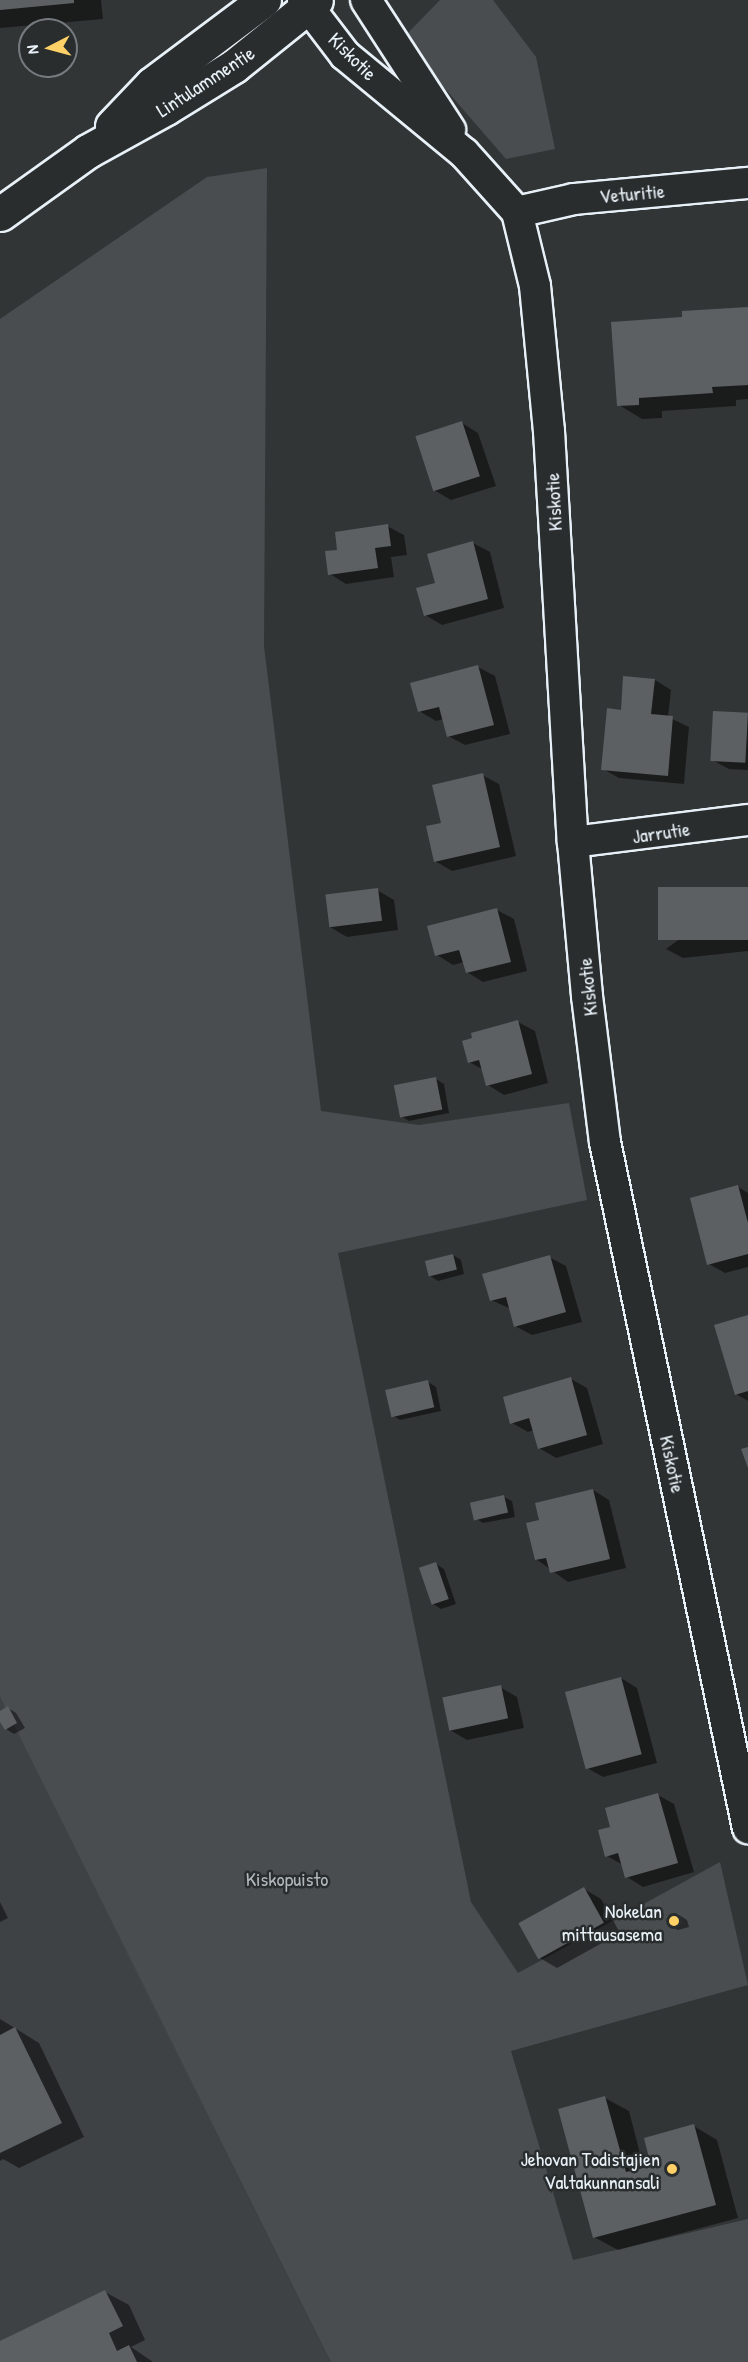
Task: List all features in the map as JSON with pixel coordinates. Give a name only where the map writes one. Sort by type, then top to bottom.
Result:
[{"type":"street","name":"Lintulammentie","points":[[87,151],[152,84],[264,0]]},
{"type":"street","name":"Kiskotie","points":[[366,0],[465,153],[517,212],[535,286],[549,431],[573,842],[605,1142],[748,1828]]},
{"type":"street","name":"Lintulammentie","points":[[0,214],[87,151],[166,108],[234,66],[309,2]]},
{"type":"street","name":"Kiskotie","points":[[309,2],[345,55],[465,153]]},
{"type":"street","name":"Veturitie","points":[[517,212],[574,199],[748,183]]},
{"type":"street","name":"Jarrutie","points":[[573,842],[748,820]]},
{"type":"shaded area","points":[[0,1697],[221,2137],[331,2362],[0,2362]]},
{"type":"green space","points":[[440,0],[493,0],[536,57],[555,149],[506,159],[402,39]]},
{"type":"green space","name":"Kiskopuisto","points":[[267,168],[264,646],[321,1111],[419,1125],[569,1103],[587,1200],[338,1253],[471,1902],[518,1973],[720,1862],[748,1985],[511,2051],[573,2260],[748,2219],[748,2362],[331,2362],[0,1697],[0,319],[207,177]]},
{"type":"building","points":[[0,0],[74,0],[74,3],[0,10]]},
{"type":"building","points":[[748,307],[748,385],[712,387],[713,393],[639,398],[639,405],[617,406],[611,322],[682,317],[682,311]]},
{"type":"building","points":[[462,421],[480,476],[433,491],[415,436]]},
{"type":"building","points":[[388,524],[391,546],[375,548],[378,568],[328,575],[325,551],[337,550],[335,532]]},
{"type":"building","points":[[473,541],[488,599],[424,616],[416,588],[435,583],[427,554]]},
{"type":"building","points":[[478,665],[494,725],[447,737],[439,707],[418,712],[410,683]]},
{"type":"building","points":[[623,676],[655,679],[651,714],[673,716],[668,776],[601,770],[607,708],[621,710]]},
{"type":"building","points":[[713,711],[748,713],[745,763],[710,761]]},
{"type":"building","points":[[483,773],[500,847],[434,862],[426,826],[441,823],[432,785]]},
{"type":"building","points":[[658,887],[748,887],[748,940],[658,940]]},
{"type":"building","points":[[378,888],[382,921],[329,927],[325,894]]},
{"type":"building","points":[[497,908],[511,962],[466,973],[459,950],[435,956],[427,926]]},
{"type":"building","points":[[518,1020],[532,1074],[486,1086],[479,1060],[468,1063],[462,1041],[472,1038],[471,1033]]},
{"type":"building","points":[[436,1077],[442,1109],[400,1118],[394,1085]]},
{"type":"building","points":[[738,1185],[748,1223],[748,1254],[707,1265],[690,1198]]},
{"type":"building","points":[[453,1254],[457,1270],[429,1277],[425,1261]]},
{"type":"building","points":[[550,1255],[566,1312],[514,1327],[506,1297],[490,1301],[482,1274]]},
{"type":"building","points":[[748,1315],[748,1391],[735,1395],[714,1325]]},
{"type":"building","points":[[571,1377],[587,1435],[538,1449],[529,1418],[510,1424],[503,1397]]},
{"type":"building","points":[[428,1380],[434,1407],[391,1417],[385,1390]]},
{"type":"building","points":[[748,1447],[748,1468],[741,1449]]},
{"type":"building","points":[[593,1489],[610,1559],[550,1573],[546,1558],[535,1560],[526,1523],[539,1520],[535,1503]]},
{"type":"building","points":[[504,1495],[508,1513],[474,1520],[470,1503]]},
{"type":"building","points":[[436,1562],[449,1599],[432,1605],[419,1568]]},
{"type":"building","points":[[621,1677],[642,1754],[586,1769],[565,1692]]},
{"type":"building","points":[[501,1685],[508,1718],[449,1731],[442,1697]]},
{"type":"building","points":[[8,1706],[17,1723],[5,1730],[0,1722],[0,1711]]},
{"type":"building","points":[[658,1793],[678,1863],[625,1878],[618,1853],[605,1857],[598,1830],[610,1827],[605,1808]]},
{"type":"building","points":[[584,1887],[604,1923],[538,1959],[518,1923]]},
{"type":"building","name":"Nokelan mittausasema","points":[[679,1913],[682,1923],[669,1927],[666,1917]]},
{"type":"building","points":[[15,2027],[62,2123],[0,2153],[0,2035]]},
{"type":"building","name":"Jehovan Todistajien Valtakunnansali","points":[[605,2096],[626,2172],[651,2166],[644,2138],[694,2124],[716,2205],[593,2238],[558,2109]]},
{"type":"building","points":[[105,2290],[123,2326],[109,2333],[117,2351],[129,2345],[137,2362],[0,2362],[0,2341]]},
{"type":"place","name":"Nokelan mittausasema","points":[[674,1921]]},
{"type":"place","name":"Jehovan Todistajien Valtakunnansali","points":[[672,2169]]}]
